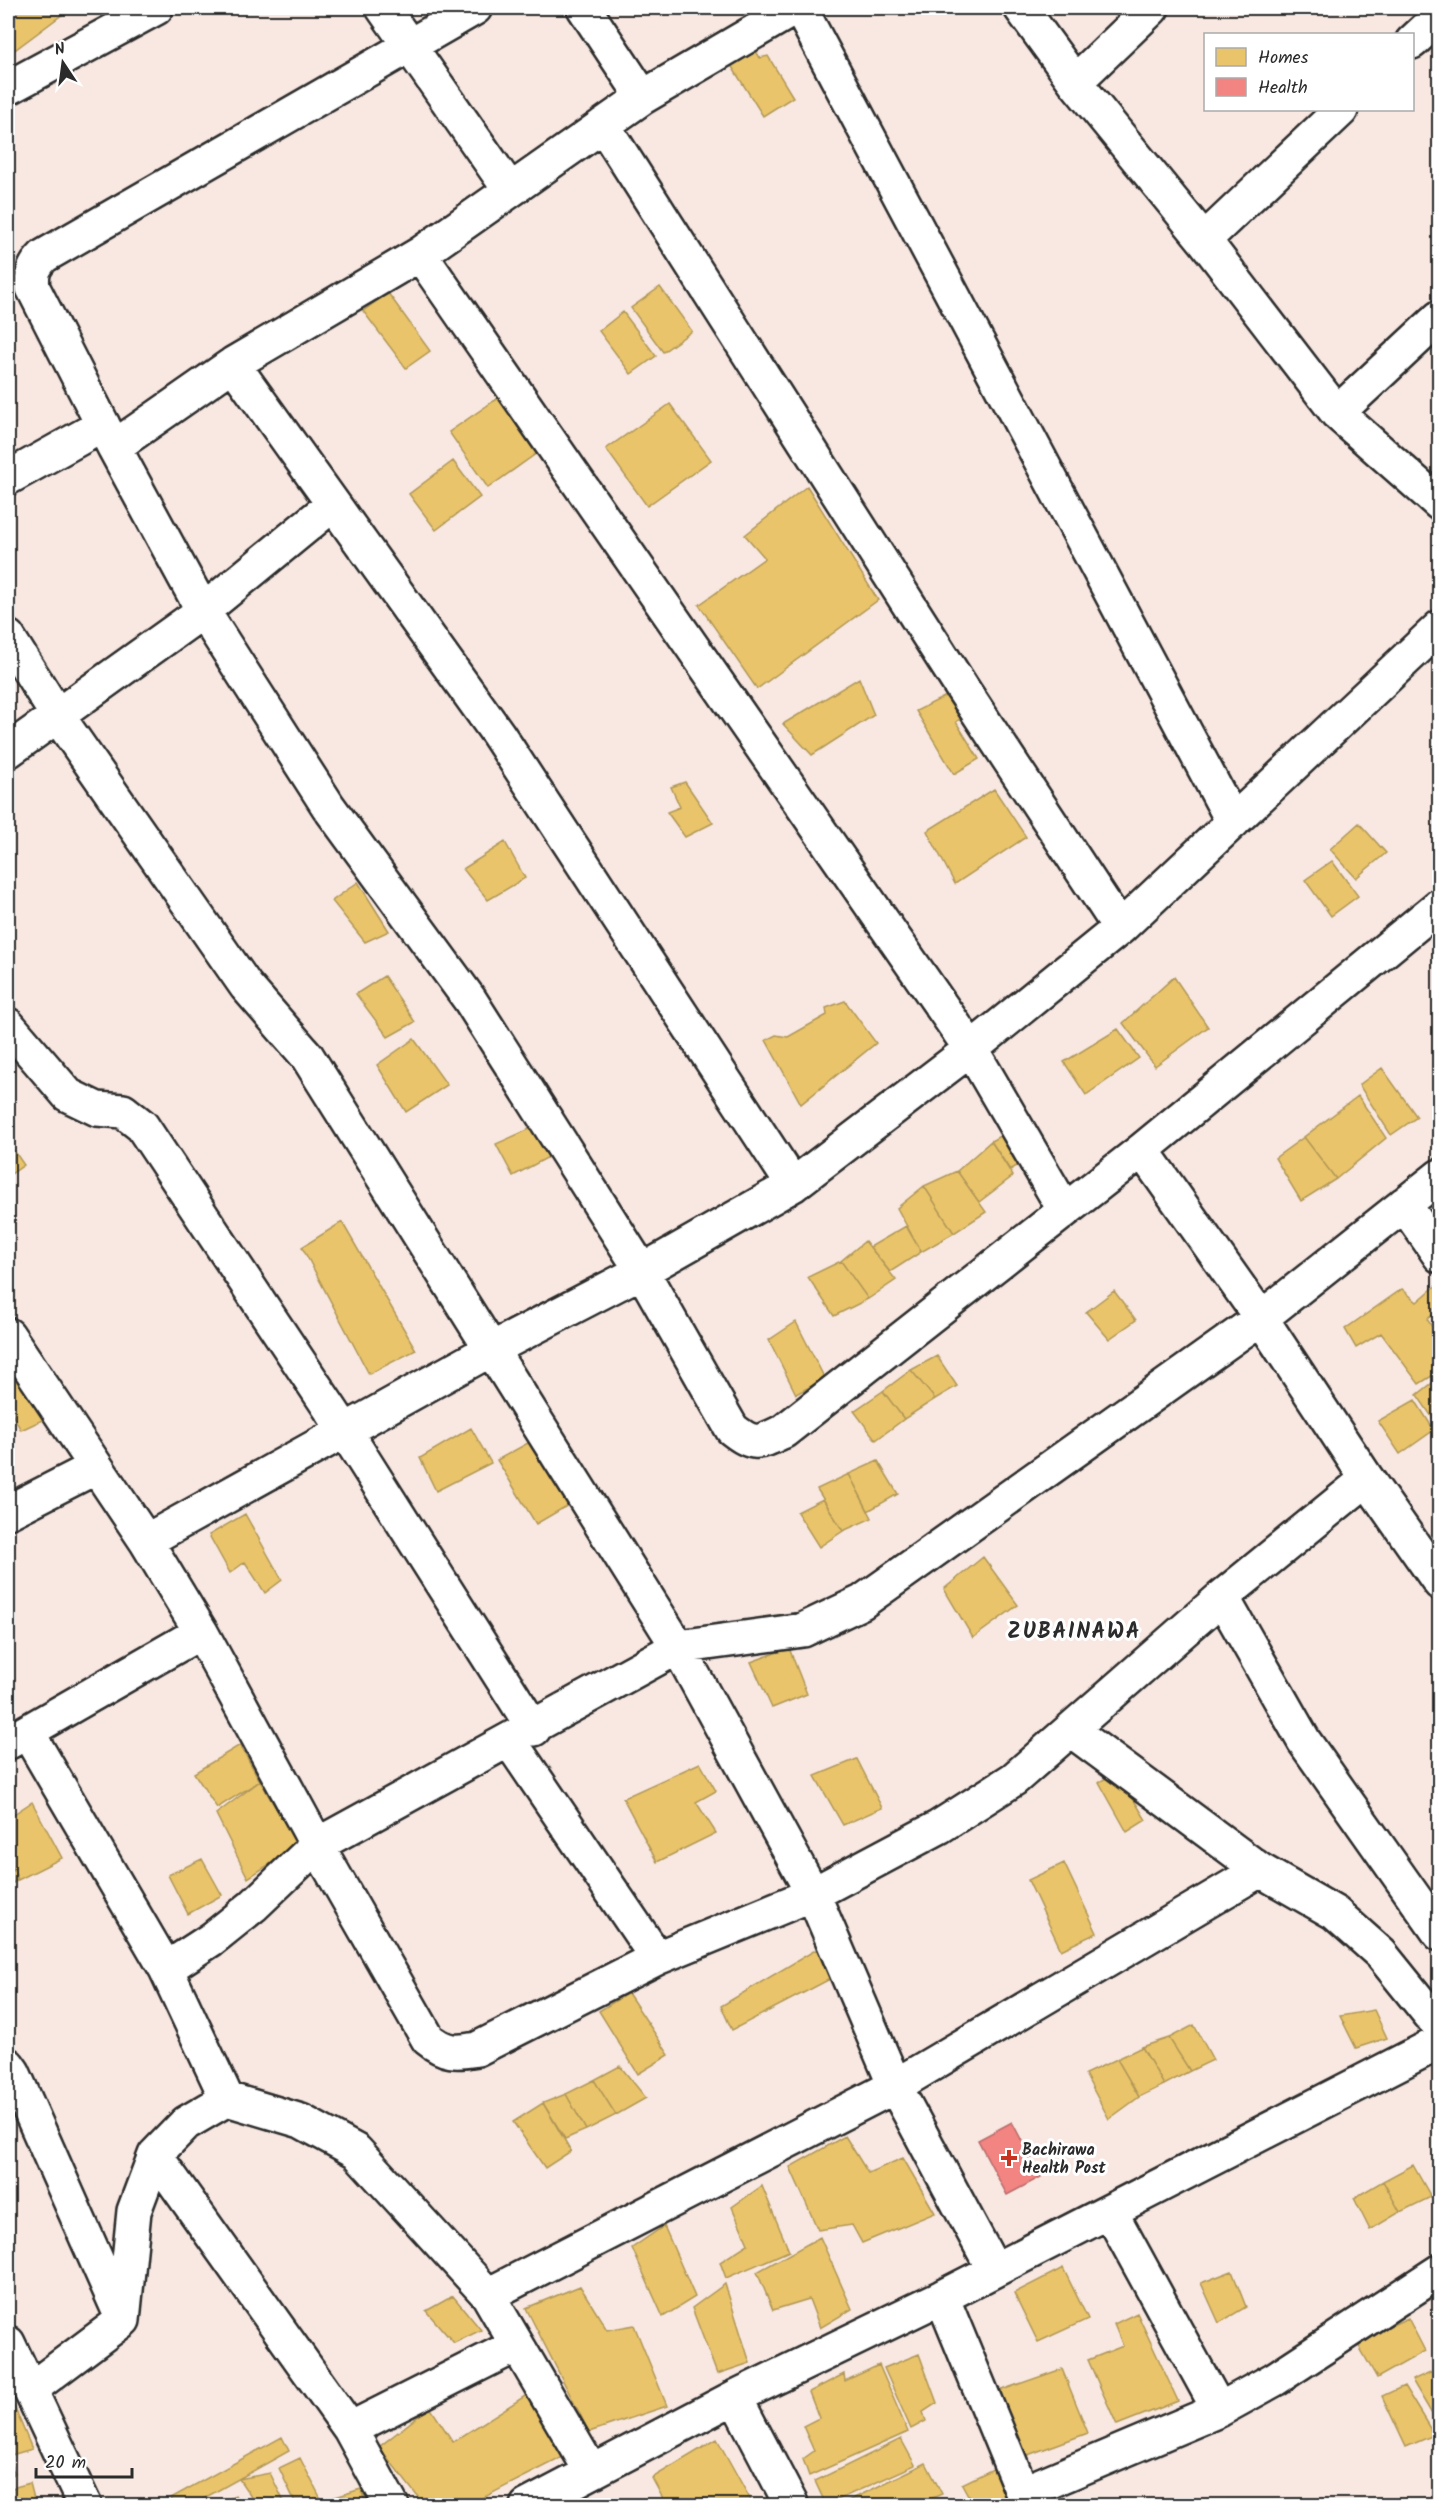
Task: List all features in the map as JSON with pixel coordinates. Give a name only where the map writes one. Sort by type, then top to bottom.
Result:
[{"type":"street","points":[[8,88],[156,8]]},
{"type":"street","points":[[383,8],[510,190]]},
{"type":"street","points":[[476,8],[44,256],[35,265],[31,275],[33,288],[108,436],[203,611],[328,806],[471,1000],[642,1271],[732,1429],[746,1440],[759,1443],[784,1431],[1142,1149],[1440,905]]},
{"type":"street","points":[[584,8],[643,97]]},
{"type":"street","points":[[8,478],[108,436],[420,254],[643,97],[795,8]]},
{"type":"street","points":[[800,8],[1233,822]]},
{"type":"street","points":[[1021,8],[1075,82],[1203,240],[1337,413],[1440,504]]},
{"type":"street","points":[[1075,82],[1152,8]]},
{"type":"street","points":[[1414,41],[1440,16]]},
{"type":"street","points":[[1203,240],[1340,111]]},
{"type":"street","points":[[603,124],[962,688],[1120,928]]},
{"type":"street","points":[[420,254],[971,1049],[1064,1209]]},
{"type":"street","points":[[1337,413],[1440,317]]},
{"type":"street","points":[[233,364],[498,734],[793,1185]]},
{"type":"street","points":[[8,751],[203,611],[332,505]]},
{"type":"street","points":[[146,1541],[490,1350],[642,1271],[793,1185],[971,1049],[1120,928],[1440,627]]},
{"type":"street","points":[[8,637],[57,715],[246,986],[307,1056],[678,1647],[813,1894],[895,2086],[994,2270]]},
{"type":"street","points":[[8,1025],[68,1095],[97,1109],[123,1111],[142,1126],[345,1431],[522,1734],[657,1958]]},
{"type":"street","points":[[1142,1149],[1261,1318],[1367,1479],[1440,1583]]},
{"type":"street","points":[[166,1968],[212,1939],[253,1906],[317,1845],[678,1647],[803,1630],[862,1602],[1261,1318],[1440,1176]]},
{"type":"street","points":[[1404,1204],[1440,1256]]},
{"type":"street","points":[[8,1335],[146,1541],[201,1632],[317,1845],[429,2039],[442,2050],[455,2053],[477,2049],[657,1958],[813,1894],[939,1827],[1014,1779],[1222,1597],[1367,1479]]},
{"type":"street","points":[[8,1512],[96,1467]]},
{"type":"street","points":[[1222,1597],[1304,1741],[1440,1934]]},
{"type":"street","points":[[201,1632],[18,1738],[166,1968],[227,2099]]},
{"type":"street","points":[[1071,1730],[1260,1870],[1335,1913],[1381,1954],[1440,2027]]},
{"type":"street","points":[[488,2295],[895,2086],[1260,1870]]},
{"type":"street","points":[[537,2503],[591,2471],[735,2397],[942,2297],[1440,2042]]},
{"type":"street","points":[[8,2065],[123,2320]]},
{"type":"street","points":[[31,2389],[123,2320],[134,2211],[155,2155],[186,2123],[227,2099],[301,2121],[356,2151],[488,2295],[591,2471]]},
{"type":"street","points":[[155,2155],[350,2429],[392,2505]]},
{"type":"street","points":[[1110,2211],[1219,2410]]},
{"type":"street","points":[[942,2297],[1025,2499],[1219,2410],[1275,2379],[1440,2271]]},
{"type":"street","points":[[8,2343],[85,2505]]},
{"type":"street","points":[[350,2429],[517,2344]]},
{"type":"street","points":[[735,2397],[792,2505]]},
{"type":"building: Homes","points":[[8,8],[66,8],[67,11],[8,55]]},
{"type":"building: Homes","points":[[753,46],[760,58],[768,56],[793,97],[763,116],[729,62]]},
{"type":"building: Homes","points":[[660,287],[692,331],[663,352],[631,308]]},
{"type":"building: Homes","points":[[388,293],[430,351],[406,368],[363,311]]},
{"type":"building: Homes","points":[[623,312],[656,356],[631,374],[599,331]]},
{"type":"building: Homes","points":[[498,398],[537,453],[488,488],[449,432]]},
{"type":"building: Homes","points":[[670,404],[711,460],[647,506],[606,449]]},
{"type":"building: Homes","points":[[453,461],[480,497],[436,530],[409,494]]},
{"type":"building: Homes","points":[[807,486],[878,600],[757,689],[699,605],[765,558],[745,535]]},
{"type":"building: Homes","points":[[859,678],[874,715],[812,755],[783,724]]},
{"type":"building: Homes","points":[[954,692],[967,714],[956,722],[979,759],[954,774],[916,711]]},
{"type":"building: Homes","points":[[685,782],[713,823],[685,837],[667,812],[680,807],[671,787]]},
{"type":"building: Homes","points":[[994,789],[1026,837],[955,884],[927,831]]},
{"type":"building: Homes","points":[[1359,823],[1386,853],[1356,878],[1330,849]]},
{"type":"building: Homes","points":[[505,842],[525,878],[488,900],[463,869]]},
{"type":"building: Homes","points":[[1332,861],[1358,896],[1331,916],[1305,880]]},
{"type":"building: Homes","points":[[358,882],[389,931],[365,942],[332,901]]},
{"type":"building: Homes","points":[[384,976],[415,1022],[388,1037],[356,994]]},
{"type":"building: Homes","points":[[1174,977],[1208,1027],[1155,1066],[1123,1023]]},
{"type":"building: Homes","points":[[845,1001],[876,1043],[801,1104],[766,1040],[776,1035],[788,1037],[827,1015],[826,1008]]},
{"type":"building: Homes","points":[[1118,1029],[1139,1058],[1086,1095],[1064,1062]]},
{"type":"building: Homes","points":[[414,1039],[447,1085],[406,1112],[377,1065]]},
{"type":"building: Homes","points":[[1382,1068],[1417,1117],[1391,1135],[1359,1085]]},
{"type":"building: Homes","points":[[1358,1096],[1386,1138],[1336,1179],[1304,1137]]},
{"type":"building: Homes","points":[[539,1125],[556,1153],[513,1176],[496,1144]]},
{"type":"building: Homes","points":[[1010,1130],[1029,1159],[1010,1170],[991,1141]]},
{"type":"building: Homes","points":[[1304,1137],[1336,1179],[1301,1201],[1275,1158]]},
{"type":"building: Homes","points":[[991,1141],[1013,1176],[979,1202],[957,1171]]},
{"type":"building: Homes","points":[[8,1142],[24,1165],[8,1176]]},
{"type":"building: Homes","points":[[957,1171],[986,1212],[954,1233],[924,1186]]},
{"type":"building: Homes","points":[[924,1186],[954,1233],[921,1252],[897,1208]]},
{"type":"building: Homes","points":[[342,1222],[416,1350],[369,1374],[302,1247]]},
{"type":"building: Homes","points":[[906,1226],[921,1252],[890,1272],[870,1247]]},
{"type":"building: Homes","points":[[865,1241],[896,1280],[868,1299],[841,1261]]},
{"type":"building: Homes","points":[[841,1261],[868,1299],[834,1316],[808,1277]]},
{"type":"building: Homes","points":[[1439,1283],[1440,1310],[1427,1319],[1440,1339],[1440,1371],[1419,1384],[1381,1333],[1356,1348],[1345,1329],[1402,1289],[1417,1302]]},
{"type":"building: Homes","points":[[1114,1291],[1136,1320],[1109,1339],[1086,1312]]},
{"type":"building: Homes","points":[[796,1322],[825,1379],[796,1394],[769,1340]]},
{"type":"building: Homes","points":[[8,1353],[51,1416],[21,1430],[8,1407]]},
{"type":"building: Homes","points":[[937,1356],[957,1386],[935,1399],[911,1370]]},
{"type":"building: Homes","points":[[911,1370],[935,1399],[904,1419],[883,1391]]},
{"type":"building: Homes","points":[[1440,1377],[1440,1423],[1437,1424],[1417,1395]]},
{"type":"building: Homes","points":[[883,1391],[904,1419],[876,1440],[854,1411]]},
{"type":"building: Homes","points":[[1415,1400],[1434,1430],[1400,1454],[1378,1421]]},
{"type":"building: Homes","points":[[471,1428],[491,1463],[436,1491],[420,1458]]},
{"type":"building: Homes","points":[[537,1438],[577,1500],[536,1524],[497,1460]]},
{"type":"building: Homes","points":[[878,1461],[898,1494],[868,1511],[849,1474]]},
{"type":"building: Homes","points":[[849,1474],[872,1518],[843,1531],[817,1489]]},
{"type":"building: Homes","points":[[823,1499],[843,1531],[819,1547],[797,1512]]},
{"type":"building: Homes","points":[[245,1514],[282,1580],[265,1593],[245,1562],[230,1573],[209,1535]]},
{"type":"building: Homes","points":[[983,1557],[1018,1605],[973,1638],[944,1589]]},
{"type":"building: Homes","points":[[789,1648],[807,1694],[772,1708],[751,1662]]},
{"type":"building: Homes","points":[[240,1745],[260,1781],[217,1808],[194,1773]]},
{"type":"building: Homes","points":[[857,1759],[882,1808],[843,1825],[815,1776]]},
{"type":"building: Homes","points":[[700,1763],[716,1791],[696,1802],[716,1833],[657,1862],[623,1798]]},
{"type":"building: Homes","points":[[1117,1772],[1146,1820],[1127,1832],[1099,1782]]},
{"type":"building: Homes","points":[[260,1781],[298,1846],[248,1878],[216,1814]]},
{"type":"building: Homes","points":[[32,1802],[62,1858],[18,1880],[8,1857],[8,1818]]},
{"type":"building: Homes","points":[[8,1857],[18,1880],[8,1886]]},
{"type":"building: Homes","points":[[202,1859],[222,1895],[188,1914],[168,1875]]},
{"type":"building: Homes","points":[[1064,1863],[1097,1933],[1061,1950],[1028,1880]]},
{"type":"building: Homes","points":[[817,1949],[834,1977],[732,2030],[721,2006]]},
{"type":"building: Homes","points":[[628,1993],[669,2055],[638,2074],[599,2011]]},
{"type":"building: Homes","points":[[1374,2010],[1387,2038],[1356,2048],[1340,2016]]},
{"type":"building: Homes","points":[[1194,2025],[1213,2060],[1190,2071],[1169,2038]]},
{"type":"building: Homes","points":[[1169,2038],[1190,2071],[1164,2085],[1142,2047]]},
{"type":"building: Homes","points":[[1142,2047],[1164,2085],[1139,2097],[1117,2059]]},
{"type":"building: Homes","points":[[1117,2059],[1139,2097],[1109,2119],[1085,2074]]},
{"type":"building: Homes","points":[[620,2066],[646,2098],[616,2115],[594,2080]]},
{"type":"building: Homes","points":[[594,2080],[616,2115],[586,2130],[566,2094]]},
{"type":"building: Homes","points":[[566,2094],[586,2130],[565,2139],[543,2103]]},
{"type":"building: Homes","points":[[543,2103],[571,2151],[545,2168],[513,2122]]},
{"type":"building: Homes","points":[[845,2136],[868,2173],[903,2158],[935,2213],[862,2243],[852,2225],[818,2230],[790,2167]]},
{"type":"building: Homes","points":[[1413,2165],[1431,2197],[1400,2212],[1383,2181]]},
{"type":"building: Homes","points":[[1383,2181],[1400,2212],[1370,2230],[1354,2198]]},
{"type":"building: Homes","points":[[762,2186],[789,2251],[726,2278],[720,2262],[748,2244],[732,2207]]},
{"type":"building: Homes","points":[[664,2226],[695,2297],[663,2317],[632,2248]]},
{"type":"building: Homes","points":[[820,2237],[852,2309],[820,2328],[809,2299],[773,2310],[757,2272]]},
{"type":"building: Homes","points":[[1063,2268],[1088,2319],[1038,2342],[1014,2293]]},
{"type":"building: Homes","points":[[1232,2271],[1246,2307],[1219,2323],[1201,2283]]},
{"type":"building: Homes","points":[[725,2284],[750,2363],[717,2374],[692,2308]]},
{"type":"building: Homes","points":[[580,2286],[607,2330],[634,2325],[667,2406],[589,2432],[526,2308]]},
{"type":"building: Homes","points":[[453,2296],[481,2330],[454,2343],[426,2311]]},
{"type":"building: Homes","points":[[1137,2313],[1178,2401],[1117,2425],[1088,2360],[1123,2346],[1114,2324]]},
{"type":"building: Homes","points":[[1408,2318],[1425,2351],[1377,2378],[1356,2341]]},
{"type":"building: Homes","points":[[919,2354],[937,2403],[923,2412],[926,2421],[911,2429],[884,2368]]},
{"type":"building: Homes","points":[[879,2365],[908,2432],[809,2476],[803,2459],[814,2451],[803,2426],[819,2418],[809,2392],[844,2374],[845,2381]]},
{"type":"building: Homes","points":[[1062,2369],[1088,2433],[1025,2456],[996,2392]]},
{"type":"building: Homes","points":[[1435,2370],[1440,2378],[1439,2426],[1412,2380]]},
{"type":"building: Homes","points":[[1404,2386],[1434,2435],[1406,2447],[1382,2396]]},
{"type":"building: Homes","points":[[8,2392],[32,2449],[8,2456]]},
{"type":"building: Homes","points":[[528,2394],[565,2456],[467,2506],[425,2506],[379,2447],[430,2407],[453,2442]]},
{"type":"building: Homes","points":[[282,2437],[289,2451],[190,2506],[175,2506],[171,2498]]},
{"type":"building: Homes","points":[[717,2439],[754,2506],[667,2506],[652,2478]]},
{"type":"building: Homes","points":[[901,2439],[915,2465],[826,2505],[815,2481]]},
{"type":"building: Homes","points":[[300,2458],[323,2503],[317,2506],[297,2506],[279,2468]]},
{"type":"building: Homes","points":[[8,2461],[15,2473],[8,2478]]},
{"type":"building: Homes","points":[[926,2463],[942,2494],[914,2506],[838,2506]]},
{"type":"building: Homes","points":[[997,2467],[1015,2506],[974,2506],[962,2484]]},
{"type":"building: Homes","points":[[270,2473],[286,2506],[257,2506],[239,2479]]},
{"type":"building: Homes","points":[[377,2481],[388,2506],[368,2506],[361,2489]]},
{"type":"building: Homes","points":[[30,2483],[36,2506],[8,2506],[8,2489]]},
{"type":"building: Homes","points":[[361,2489],[366,2506],[332,2506],[329,2499]]},
{"type":"building: Homes","points":[[235,2495],[241,2506],[217,2506]]},
{"type":"building: Homes","points":[[1227,2500],[1230,2506],[1217,2506]]},
{"type":"building: Health","name":"Bachirawa Health Post","points":[[1012,2122],[1041,2177],[1007,2195],[978,2140]]},
{"type":"place","name":"Bachirawa Health Post","points":[[1009,2158]]},
{"type":"district","name":"ZUBAINAWA","points":[[1074,1630]]}]
